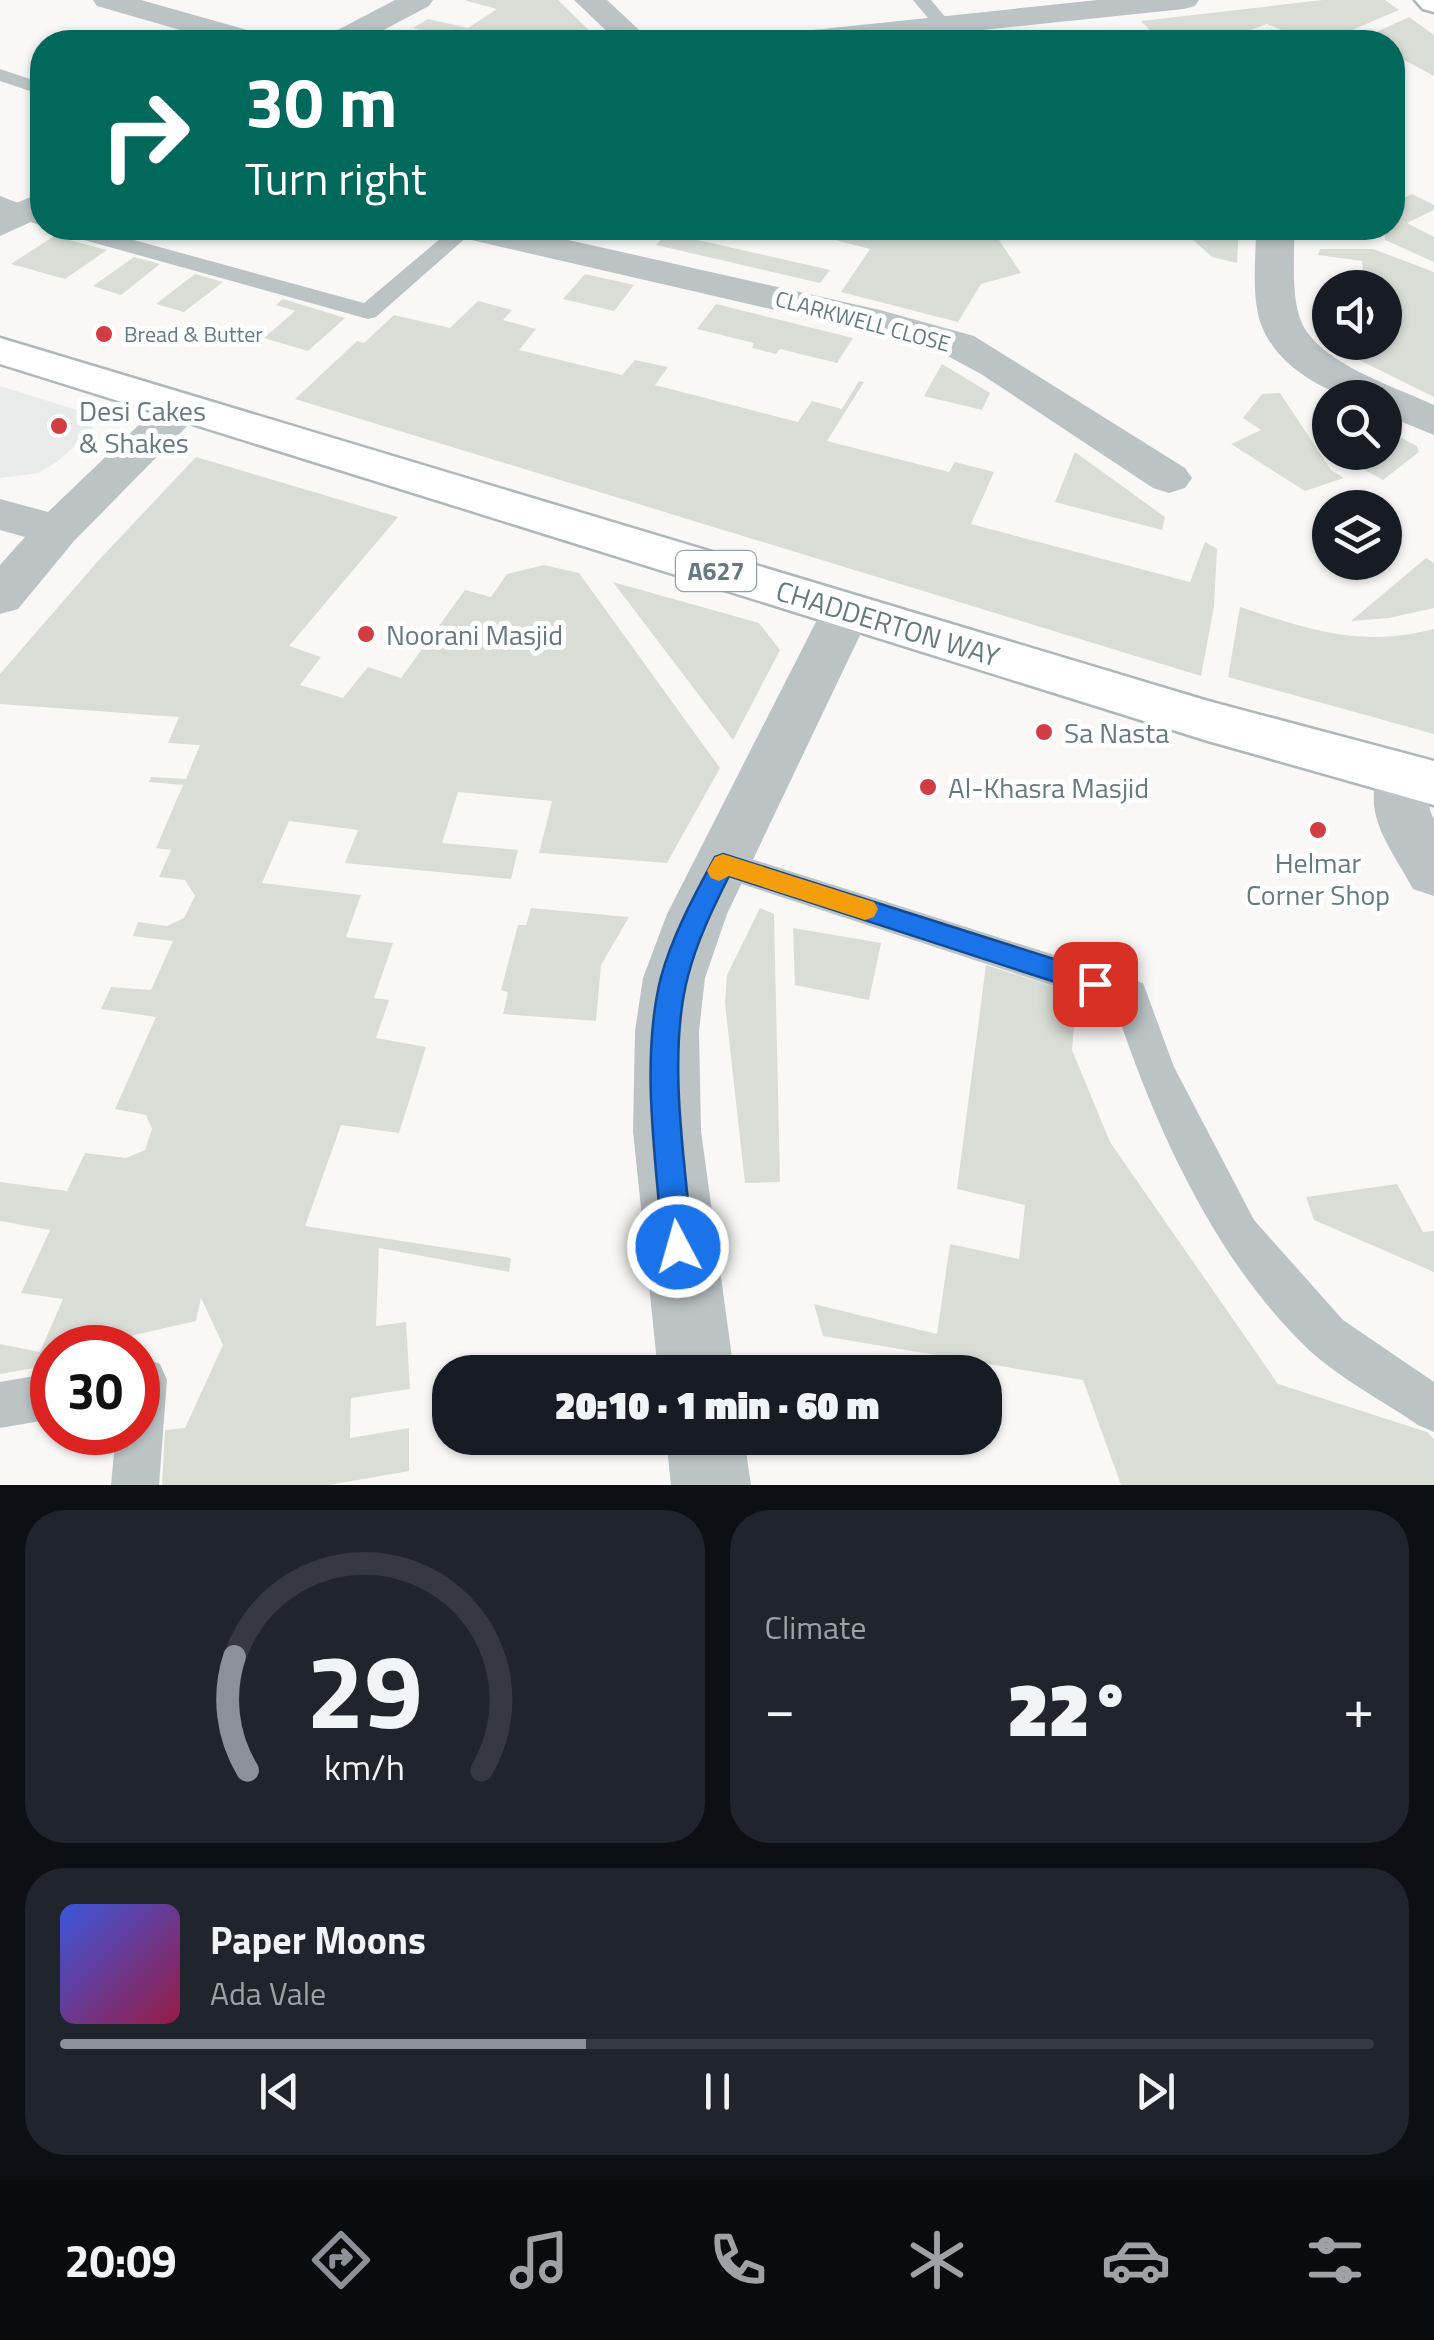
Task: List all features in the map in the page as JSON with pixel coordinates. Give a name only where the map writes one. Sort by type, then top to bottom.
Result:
[{"type":"main road","name":"CHADDERTON WAY","points":[[0,351],[1208,721],[1419,779]]},
{"type":"street","points":[[108,0],[212,30]]},
{"type":"street","points":[[362,30],[418,0]]},
{"type":"street","points":[[588,0],[622,30]]},
{"type":"street","points":[[925,30],[1090,4],[1184,0]]},
{"type":"street","points":[[1090,4],[1116,30]]},
{"type":"street","name":"CLARKWELL CLOSE","points":[[523,240],[896,326],[958,345],[996,365],[1169,478]]},
{"type":"street","points":[[1276,240],[1282,327],[1296,347],[1314,361],[1350,380]]},
{"type":"street","points":[[1402,406],[1434,422]]},
{"type":"street","points":[[0,597],[57,530],[182,408]]},
{"type":"street","points":[[0,514],[57,530]]},
{"type":"street","points":[[694,1355],[668,1132],[667,1032],[674,978],[693,924],[847,610]]},
{"type":"street","points":[[1419,779],[1400,812],[1434,872]]},
{"type":"street","points":[[707,1455],[711,1485]]},
{"type":"lane","points":[[922,0],[943,26]]},
{"type":"lane","points":[[0,75],[30,85]]},
{"type":"lane","points":[[111,240],[368,312],[452,240]]},
{"type":"lane","points":[[723,864],[1130,995],[1156,1072],[1239,1235],[1327,1336],[1434,1408]]},
{"type":"lane","points":[[0,1405],[30,1400]]},
{"type":"lane","points":[[135,1485],[138,1455]]},
{"type":"shaded area","points":[[464,0],[558,0],[589,30],[413,28],[428,19],[468,28],[497,9]]},
{"type":"shaded area","points":[[1323,0],[1385,0],[1399,10],[1352,30],[1281,30],[1267,24],[1251,30],[1150,30],[1141,21]]},
{"type":"shaded area","points":[[1409,17],[1434,35],[1434,76],[1405,60],[1405,30],[1381,30]]},
{"type":"shaded area","points":[[1412,194],[1434,205],[1434,210],[1407,223],[1434,237],[1434,262],[1385,240],[1405,240],[1405,197]]},
{"type":"shaded area","points":[[48,240],[69,240],[107,250],[65,279],[11,264]]},
{"type":"shaded area","points":[[661,240],[698,240],[830,270],[820,283],[656,245]]},
{"type":"shaded area","points":[[835,240],[999,240],[1021,273],[981,284],[958,322],[841,292],[870,249]]},
{"type":"shaded area","points":[[1193,240],[1238,240],[1237,263],[1212,257]]},
{"type":"shaded area","points":[[1320,249],[1373,249],[1434,272],[1434,397],[1359,360],[1402,360],[1402,270],[1363,270],[1362,261],[1318,255]]},
{"type":"shaded area","points":[[134,257],[160,264],[121,295],[93,286]]},
{"type":"shaded area","points":[[195,274],[223,282],[184,312],[156,304]]},
{"type":"shaded area","points":[[585,274],[634,285],[614,311],[563,299]]},
{"type":"shaded area","points":[[283,299],[345,318],[308,351],[264,338],[295,311],[276,305]]},
{"type":"shaded area","points":[[478,301],[512,310],[503,320],[536,329],[519,350],[622,375],[635,360],[668,367],[655,385],[798,422],[812,401],[842,409],[859,381],[864,382],[827,441],[949,472],[955,462],[994,472],[971,524],[1190,582],[1205,542],[1217,549],[1214,606],[1201,676],[295,399],[357,341],[364,343],[394,315],[450,328]]},
{"type":"shaded area","points":[[716,304],[853,338],[837,363],[780,349],[776,354],[752,348],[754,343],[697,329]]},
{"type":"shaded area","points":[[942,364],[990,393],[982,410],[924,396]]},
{"type":"shaded area","points":[[0,386],[87,413],[93,429],[57,462],[38,473],[0,478]]},
{"type":"shaded area","points":[[1280,393],[1312,441],[1312,470],[1331,470],[1344,478],[1305,491],[1231,444],[1261,430],[1243,418],[1262,394]]},
{"type":"shaded area","points":[[1402,438],[1417,446],[1419,452],[1402,465]]},
{"type":"shaded area","points":[[1075,452],[1165,517],[1162,530],[1055,502]]},
{"type":"shaded area","points":[[196,457],[398,517],[289,646],[321,657],[300,685],[343,698],[368,667],[401,678],[465,590],[491,597],[507,574],[544,565],[579,573],[720,768],[667,863],[539,853],[552,801],[458,792],[442,843],[518,850],[511,879],[345,863],[358,830],[289,821],[262,883],[361,895],[346,937],[393,943],[374,998],[389,1000],[376,1038],[426,1047],[399,1133],[341,1125],[305,1226],[511,1258],[509,1272],[379,1248],[376,1326],[406,1322],[410,1389],[351,1398],[350,1438],[409,1428],[409,1471],[329,1485],[162,1485],[165,1430],[185,1428],[223,1345],[201,1298],[196,1321],[160,1329],[160,1325],[52,1325],[63,1299],[21,1293],[50,1230],[0,1221],[0,1182],[67,1191],[85,1153],[126,1158],[145,1150],[152,1129],[146,1115],[115,1109],[156,1017],[101,1009],[111,987],[151,990],[173,941],[133,936],[138,922],[167,926],[184,918],[195,896],[185,880],[159,877],[171,850],[156,848],[183,785],[149,782],[151,777],[186,779],[200,745],[168,743],[179,717],[0,704],[0,674],[98,561]]},
{"type":"shaded area","points":[[1365,470],[1396,470],[1383,480]]},
{"type":"shaded area","points":[[1426,558],[1434,563],[1434,608],[1351,621],[1402,580]]},
{"type":"shaded area","points":[[613,582],[759,623],[780,650],[733,740]]},
{"type":"shaded area","points":[[1240,607],[1336,634],[1383,637],[1434,629],[1434,734],[1228,677]]},
{"type":"shaded area","points":[[531,908],[629,917],[601,965],[596,1021],[503,1014],[508,992],[501,990],[518,925],[526,925]]},
{"type":"shaded area","points":[[760,908],[774,914],[780,1182],[745,1183],[725,1003],[727,975]]},
{"type":"shaded area","points":[[793,928],[881,943],[869,1000],[795,985]]},
{"type":"shaded area","points":[[986,965],[1077,994],[1072,1050],[1110,1142],[1278,1384],[1427,1432],[1434,1439],[1434,1485],[1121,1485],[1083,1380],[1002,1366],[1002,1355],[935,1355],[823,1336],[814,1304],[937,1334],[950,1244],[1019,1259],[1025,1205],[957,1189]]},
{"type":"shaded area","points":[[1397,1184],[1423,1232],[1434,1231],[1434,1272],[1314,1220],[1306,1197]]},
{"type":"shaded area","points":[[0,1344],[30,1350],[30,1369],[0,1374]]},
{"type":"slow traffic","points":[[719,871],[723,864],[865,909]]},
{"type":"place","name":"Bread & Butter","points":[[104,334]]},
{"type":"place","name":"Desi Cakes & Shakes","points":[[59,426]]},
{"type":"place","name":"Noorani Masjid","points":[[366,634]]},
{"type":"place","name":"Sa Nasta","points":[[1044,732]]},
{"type":"place","name":"Al-Khasra Masjid","points":[[928,787]]},
{"type":"place","name":"Helmar Corner Shop","points":[[1318,830]]},
{"type":"route","points":[[678,1247],[668,1132],[667,1032],[674,978],[693,924],[723,864],[1095,984]]}]
